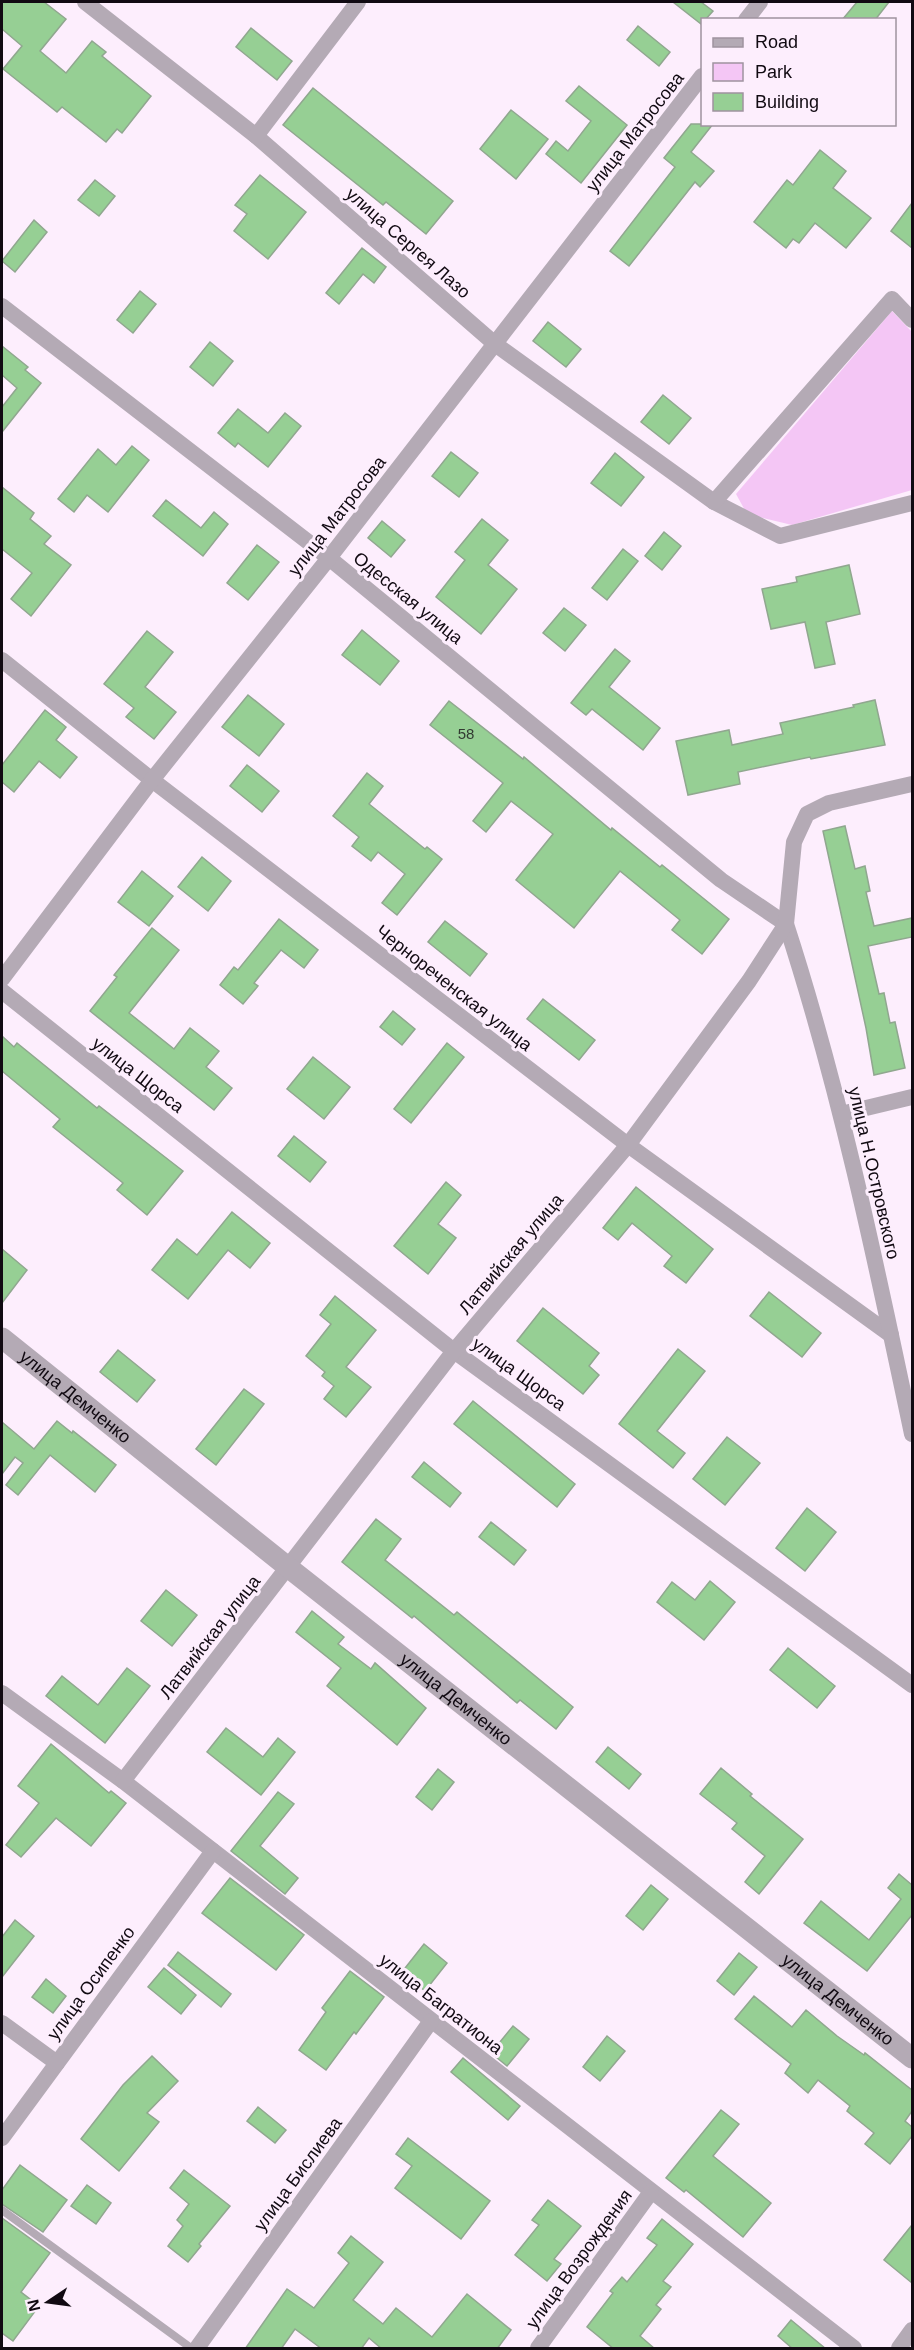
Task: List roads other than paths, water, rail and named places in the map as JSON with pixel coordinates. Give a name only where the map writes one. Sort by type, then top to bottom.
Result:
[{"type":"street","name":"улица Сергея Лазо","points":[[85,2],[256,136],[495,344],[714,502],[780,536],[912,502]]},
{"type":"street","points":[[256,136],[358,2]]},
{"type":"street","points":[[748,18],[760,2]]},
{"type":"street","name":"улица Матросова","points":[[2,979],[152,780],[329,558],[701,76]]},
{"type":"street","points":[[714,502],[892,300],[912,320]]},
{"type":"street","name":"Одесская улица","points":[[2,306],[329,558],[721,880],[786,924]]},
{"type":"street","name":"Чернореченская улица","points":[[2,660],[152,780],[628,1145],[891,1335]]},
{"type":"street","name":"Латвийская улица","points":[[123,1781],[454,1351],[628,1145],[749,981],[786,924],[794,842],[807,814],[829,803],[912,784]]},
{"type":"street","name":"улица Н.Островского","points":[[786,924],[806,985],[841,1114],[912,1434]]},
{"type":"street","name":"улица Щорса","points":[[2,991],[454,1351],[912,1685]]},
{"type":"street","points":[[841,1114],[912,1097]]},
{"type":"street","name":"улица Демченко","points":[[2,1338],[289,1568],[912,2058]]},
{"type":"street","name":"улица Багратиона","points":[[2,1693],[123,1781],[854,2349]]},
{"type":"street","name":"улица Осипенко","points":[[2,2138],[213,1851]]},
{"type":"street","name":"улица Бислиева","points":[[197,2349],[431,2021]]},
{"type":"street","points":[[2,2023],[57,2062]]},
{"type":"street","name":"улица Возрождения","points":[[538,2349],[651,2192]]},
{"type":"street","points":[[899,2349],[912,2330]]},
{"type":"lane","points":[[2,2210],[191,2349]]}]
